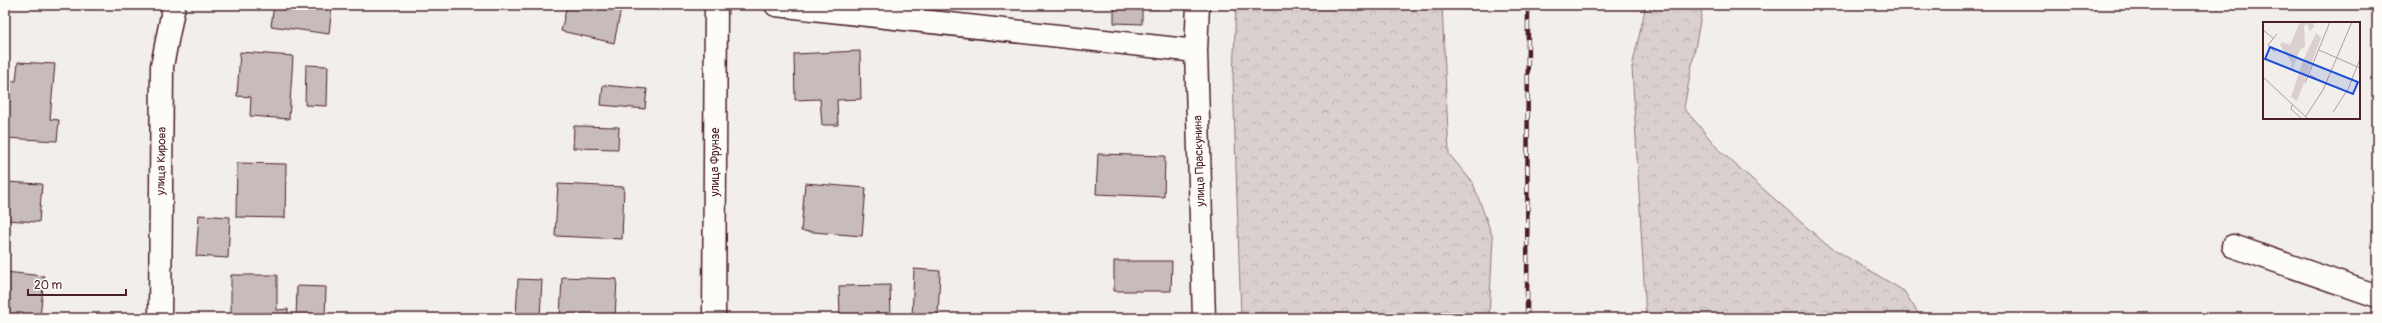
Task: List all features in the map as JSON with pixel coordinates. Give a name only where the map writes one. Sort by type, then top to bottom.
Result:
[{"type":"street","name":"улица Кирова","points":[[160,318],[162,66],[174,5]]},
{"type":"street","name":"улица Фрунзе","points":[[714,318],[716,5]]},
{"type":"street","points":[[776,5],[1196,51]]},
{"type":"street","name":"улица Праскунина","points":[[1198,5],[1196,51],[1204,318]]},
{"type":"street","points":[[2233,246],[2377,296]]},
{"type":"green space","points":[[1236,5],[1442,5],[1449,154],[1473,183],[1493,238],[1489,318],[1241,318],[1233,78]]},
{"type":"green space","points":[[1646,5],[1703,5],[1684,108],[1720,151],[1827,245],[1904,291],[1921,318],[1646,318],[1632,67]]},
{"type":"building","points":[[274,5],[332,5],[329,34],[271,26]]},
{"type":"building","points":[[567,5],[602,5],[621,9],[614,43],[561,31]]},
{"type":"building","points":[[1097,5],[1158,5],[1158,9],[1142,8],[1142,24],[1114,23],[1114,7]]},
{"type":"building","points":[[860,51],[861,99],[837,100],[838,125],[822,125],[820,99],[795,100],[794,54]]},
{"type":"building","points":[[240,52],[293,56],[289,119],[250,116],[251,97],[237,96]]},
{"type":"building","points":[[18,62],[55,64],[50,119],[59,120],[57,141],[5,138],[5,80],[16,81]]},
{"type":"building","points":[[306,65],[328,66],[327,106],[305,105]]},
{"type":"building","points":[[603,85],[647,89],[645,109],[601,105]]},
{"type":"building","points":[[574,126],[619,127],[618,149],[573,148]]},
{"type":"building","points":[[1098,154],[1165,156],[1164,197],[1096,194]]},
{"type":"building","points":[[237,163],[286,164],[285,218],[236,217]]},
{"type":"building","points":[[5,182],[42,184],[39,222],[5,220]]},
{"type":"building","points":[[805,183],[866,188],[862,236],[801,231]]},
{"type":"building","points":[[558,184],[624,187],[622,239],[555,236]]},
{"type":"building","points":[[199,215],[230,217],[228,258],[196,256]]},
{"type":"building","points":[[1114,261],[1172,261],[1171,291],[1114,291]]},
{"type":"building","points":[[914,269],[940,271],[938,318],[912,318]]},
{"type":"building","points":[[5,272],[44,276],[40,318],[5,318]]},
{"type":"building","points":[[231,275],[277,275],[277,310],[288,309],[288,318],[231,318]]},
{"type":"building","points":[[562,277],[617,279],[615,318],[560,318]]},
{"type":"building","points":[[518,279],[542,280],[540,318],[516,317]]},
{"type":"building","points":[[890,285],[891,318],[840,318],[839,286]]},
{"type":"building","points":[[297,286],[326,287],[325,318],[296,318]]},
{"type":"building","points":[[1110,315],[1159,316],[1159,318],[1110,318]]},
{"type":"railway","points":[[1527,318],[1528,5]]}]
